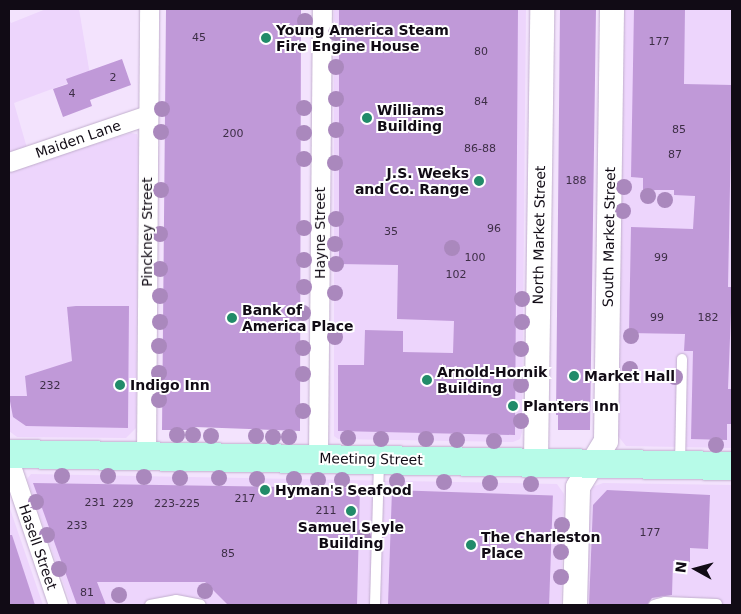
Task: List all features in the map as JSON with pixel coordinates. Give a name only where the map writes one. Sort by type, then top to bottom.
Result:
[{"type":"main road","name":"Meeting Street","points":[[9,454],[536,461],[732,466]]},
{"type":"street","name":"Pinckney Street","points":[[146,455],[149,9]]},
{"type":"street","name":"Hayne Street","points":[[318,458],[322,9]]},
{"type":"street","name":"North Market Street","points":[[536,461],[542,9]]},
{"type":"street","name":"South Market Street","points":[[574,605],[578,487],[606,440],[612,9]]},
{"type":"street","name":"Maiden Lane","points":[[9,162],[148,116]]},
{"type":"street","name":"Hasell Street","points":[[9,460],[58,605]]},
{"type":"lane","points":[[680,464],[682,359]]},
{"type":"lane","points":[[375,605],[379,459]]},
{"type":"lane","points":[[150,605],[176,600],[201,605]]},
{"type":"lane","points":[[654,605],[665,602],[717,604]]},
{"type":"shaded area","points":[[46,9],[79,9],[90,75],[14,103],[27,148],[9,155],[9,19],[11,23]]},
{"type":"shaded area","points":[[334,9],[526,9],[522,432],[520,439],[513,442],[338,439],[334,436]]},
{"type":"shaded area","points":[[623,9],[732,9],[732,448],[626,446],[618,436]]},
{"type":"shaded area","points":[[131,133],[137,134],[138,142],[136,428],[126,438],[17,437],[9,431],[9,171]]},
{"type":"shaded area","points":[[31,474],[557,484],[564,494],[561,605],[71,605],[27,479]]},
{"type":"shaded area","points":[[603,483],[732,485],[732,605],[582,605],[587,489]]},
{"type":"shaded area","points":[[9,506],[43,605],[9,605]]},
{"type":"building","points":[[166,9],[301,9],[300,431],[195,427],[195,430],[162,430]]},
{"type":"building","points":[[339,9],[518,9],[515,435],[338,431],[338,365],[364,365],[365,330],[403,331],[403,352],[453,353],[454,321],[397,319],[398,265],[339,264]]},
{"type":"building","points":[[560,9],[596,9],[590,430],[558,430],[558,415],[556,415]]},
{"type":"building","points":[[634,9],[685,9],[684,84],[732,85],[728,287],[732,287],[728,389],[732,389],[732,424],[727,424],[727,440],[691,439],[693,351],[684,351],[685,334],[629,333],[631,227],[693,229],[695,196],[674,195],[674,190],[643,190],[643,178],[631,177]]},
{"type":"building","points":[[122,59],[131,85],[90,100],[92,106],[63,117],[53,89],[68,84],[66,79]]},
{"type":"building","points":[[129,306],[128,428],[26,426],[13,417],[9,396],[27,396],[25,376],[72,361],[67,307]]},
{"type":"building","points":[[33,483],[360,488],[357,605],[228,605],[205,582],[97,582],[106,605],[77,605]]},
{"type":"building","name":"The Charleston Place","points":[[392,490],[553,496],[549,605],[388,605]]},
{"type":"building","points":[[607,490],[710,495],[708,549],[690,548],[690,562],[673,561],[672,595],[652,598],[647,605],[589,605],[593,505]]},
{"type":"building","points":[[9,535],[12,535],[35,605],[9,605]]},
{"type":"place","name":"Young America Steam Fire Engine House","points":[[266,38]]},
{"type":"place","name":"Williams Building","points":[[367,118]]},
{"type":"place","name":"J.S. Weeks and Co. Range","points":[[479,181]]},
{"type":"place","name":"Bank of America Place","points":[[232,318]]},
{"type":"place","name":"Market Hall","points":[[574,376]]},
{"type":"place","name":"Arnold-Hornik Building","points":[[427,380]]},
{"type":"place","name":"Indigo Inn","points":[[120,385]]},
{"type":"place","name":"Planters Inn","points":[[513,406]]},
{"type":"place","name":"Hyman's Seafood","points":[[265,490]]},
{"type":"place","name":"Samuel Seyle Building","points":[[351,511]]},
{"type":"place","name":"The Charleston Place","points":[[471,545]]}]
